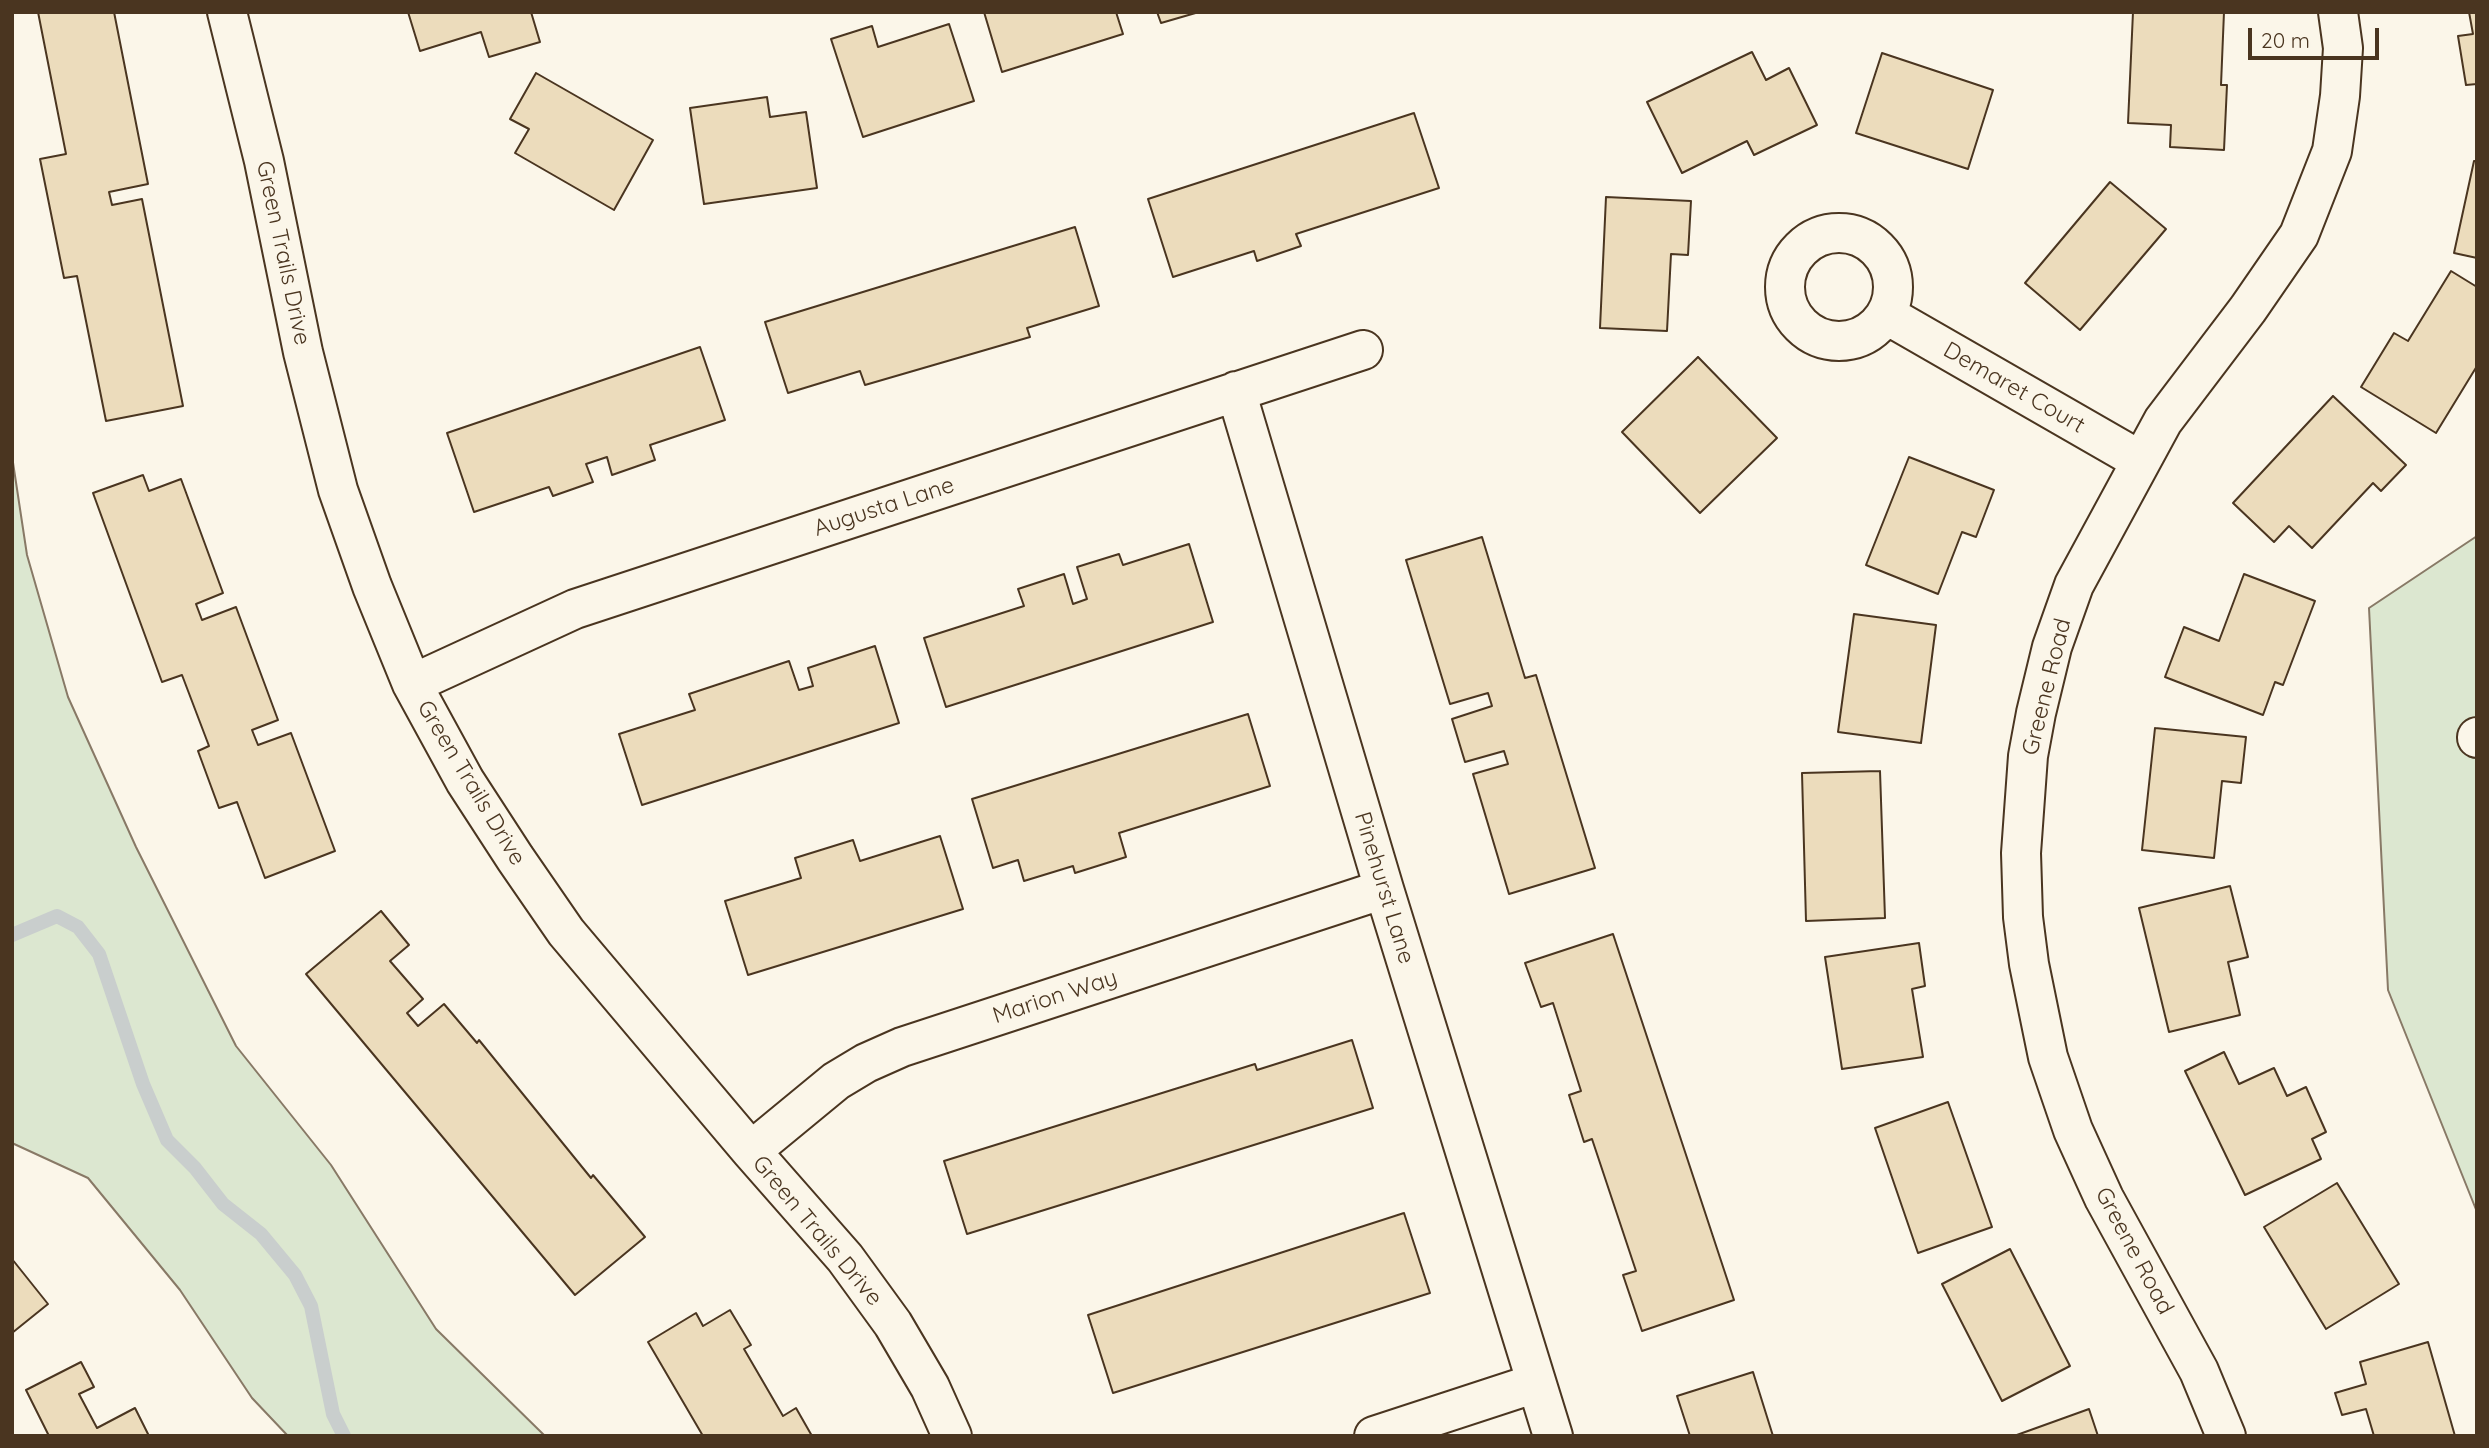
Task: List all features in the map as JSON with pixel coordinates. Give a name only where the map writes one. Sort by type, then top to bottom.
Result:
[{"type":"street","name":"Green Trails Drive","points":[[227,12],[264,161],[303,352],[338,490],[372,586],[412,684],[465,781],[566,932],[845,1258],[893,1324],[930,1387],[952,1436]]},
{"type":"street","name":"Greene Road","points":[[2226,1436],[2199,1371],[2104,1198],[2073,1130],[2048,1057],[2029,964],[2023,917],[2021,853],[2028,756],[2052,647],[2074,585],[2163,421],[2248,309],[2299,235],[2332,151],[2340,96],[2343,48],[2338,12]]},
{"type":"street","name":"Demaret Court","points":[[1887,315],[2141,461]]},
{"type":"street","name":"Augusta Lane","points":[[412,684],[575,609],[1363,350]]},
{"type":"street","name":"Pinehurst Lane","points":[[1236,391],[1384,889],[1553,1436]]},
{"type":"street","name":"Marion Way","points":[[751,1151],[836,1081],[866,1063],[902,1047],[1384,889]]},
{"type":"street","points":[[1374,1436],[1536,1383]]},
{"type":"green space","points":[[12,456],[27,555],[68,697],[136,847],[236,1046],[331,1165],[436,1329],[545,1436],[288,1436],[252,1398],[180,1290],[88,1178],[12,1143]]},
{"type":"green space","points":[[2477,536],[2477,1212],[2388,990],[2369,608]]},
{"type":"building","points":[[38,12],[114,12],[148,184],[109,192],[112,205],[142,199],[183,406],[106,421],[77,276],[64,278],[40,159],[66,154]]},
{"type":"building","points":[[408,12],[531,12],[540,42],[489,57],[481,32],[420,51]]},
{"type":"building","points":[[984,12],[1116,12],[1123,34],[1002,72]]},
{"type":"building","points":[[1157,12],[1199,12],[1161,23]]},
{"type":"building","points":[[2133,12],[2224,12],[2221,85],[2227,85],[2224,150],[2170,147],[2171,125],[2128,123]]},
{"type":"building","points":[[2469,12],[2477,12],[2477,84],[2466,85],[2458,36],[2473,34]]},
{"type":"building","points":[[949,24],[974,101],[863,137],[831,39],[872,26],[878,47]]},
{"type":"building","points":[[1752,52],[1766,80],[1789,68],[1817,125],[1754,155],[1747,141],[1682,173],[1647,102]]},
{"type":"building","points":[[1882,53],[1993,90],[1968,169],[1856,133]]},
{"type":"building","points":[[536,73],[653,140],[614,210],[515,153],[529,129],[510,119]]},
{"type":"building","points":[[767,97],[770,117],[806,112],[817,188],[704,204],[690,108]]},
{"type":"building","points":[[1414,113],[1439,188],[1296,234],[1301,246],[1257,261],[1254,251],[1173,277],[1148,199]]},
{"type":"building","points":[[2474,161],[2477,161],[2477,258],[2454,253]]},
{"type":"building","points":[[2110,182],[2166,229],[2080,330],[2025,283]]},
{"type":"building","points":[[1606,197],[1691,201],[1688,255],[1671,254],[1667,331],[1600,328]]},
{"type":"building","points":[[1075,227],[1099,306],[1027,328],[1030,337],[865,385],[860,371],[788,393],[765,322]]},
{"type":"building","points":[[2451,271],[2477,287],[2477,366],[2436,433],[2361,387],[2394,333],[2408,341]]},
{"type":"building","points":[[700,347],[725,420],[650,445],[655,460],[612,475],[607,457],[586,464],[593,482],[553,496],[549,487],[474,512],[447,433]]},
{"type":"building","points":[[1698,357],[1777,438],[1700,513],[1622,432]]},
{"type":"building","points":[[2333,396],[2406,465],[2381,491],[2373,483],[2312,548],[2289,526],[2274,542],[2233,503]]},
{"type":"building","points":[[1909,457],[1994,490],[1976,537],[1962,532],[1938,594],[1866,565]]},
{"type":"building","points":[[143,475],[149,491],[181,479],[223,593],[196,604],[202,620],[236,607],[278,720],[252,730],[258,745],[291,733],[335,851],[265,878],[237,802],[219,808],[198,751],[209,746],[182,675],[162,682],[93,493]]},
{"type":"building","points":[[1482,537],[1525,678],[1536,675],[1595,868],[1509,894],[1473,774],[1508,764],[1504,751],[1465,762],[1452,719],[1492,706],[1488,693],[1450,704],[1406,560]]},
{"type":"building","points":[[1189,544],[1213,622],[946,707],[924,638],[1024,606],[1018,589],[1064,574],[1073,604],[1087,599],[1077,567],[1119,554],[1123,565]]},
{"type":"building","points":[[2244,574],[2315,601],[2283,685],[2275,682],[2263,715],[2165,677],[2184,627],[2219,641]]},
{"type":"building","points":[[1854,614],[1936,625],[1921,743],[1838,732]]},
{"type":"building","points":[[875,646],[899,723],[642,805],[619,734],[695,710],[689,694],[789,661],[799,690],[813,686],[808,668]]},
{"type":"building","points":[[1248,714],[1270,786],[1119,833],[1126,857],[1075,873],[1073,866],[1024,881],[1018,860],[993,868],[972,799]]},
{"type":"building","points":[[2155,728],[2246,737],[2241,783],[2222,781],[2214,858],[2142,850]]},
{"type":"building","points":[[1880,771],[1885,918],[1806,921],[1802,773]]},
{"type":"building","points":[[940,836],[963,909],[748,975],[725,901],[801,878],[795,858],[853,840],[860,861]]},
{"type":"building","points":[[2230,886],[2248,957],[2228,962],[2240,1015],[2169,1032],[2139,908]]},
{"type":"building","points":[[381,911],[409,945],[390,961],[423,999],[407,1013],[418,1026],[444,1004],[477,1043],[479,1040],[591,1178],[593,1175],[645,1237],[575,1295],[306,974]]},
{"type":"building","points":[[1613,934],[1734,1300],[1642,1331],[1623,1275],[1636,1271],[1592,1139],[1584,1142],[1569,1095],[1581,1091],[1553,1003],[1541,1007],[1525,963]]},
{"type":"building","points":[[1919,943],[1925,986],[1912,989],[1923,1057],[1842,1069],[1825,957]]},
{"type":"building","points":[[1352,1040],[1373,1108],[967,1234],[944,1161],[1255,1064],[1257,1070]]},
{"type":"building","points":[[2224,1052],[2239,1084],[2274,1068],[2287,1096],[2306,1087],[2326,1132],[2312,1139],[2321,1159],[2245,1195],[2185,1071]]},
{"type":"building","points":[[1948,1102],[1992,1227],[1918,1253],[1875,1128]]},
{"type":"building","points":[[2337,1183],[2399,1284],[2326,1329],[2264,1227]]},
{"type":"building","points":[[1404,1213],[1430,1293],[1113,1393],[1088,1315]]},
{"type":"building","points":[[2010,1249],[2070,1366],[2002,1401],[1942,1284]]},
{"type":"building","points":[[12,1259],[48,1304],[12,1333]]},
{"type":"building","points":[[730,1310],[751,1345],[744,1349],[783,1416],[796,1408],[812,1436],[703,1436],[648,1342],[696,1313],[703,1326]]},
{"type":"building","points":[[2428,1342],[2455,1436],[2374,1436],[2366,1409],[2342,1415],[2335,1393],[2366,1384],[2360,1362]]},
{"type":"building","points":[[81,1362],[94,1387],[79,1394],[97,1428],[135,1408],[149,1436],[49,1436],[26,1390]]},
{"type":"building","points":[[1753,1372],[1773,1436],[1690,1436],[1677,1396]]},
{"type":"building","points":[[2089,1409],[2098,1436],[2014,1436]]},
{"type":"waterway","points":[[12,935],[57,916],[78,927],[99,954],[143,1084],[167,1140],[195,1168],[223,1204],[261,1234],[295,1275],[311,1306],[333,1414],[344,1436]]}]
